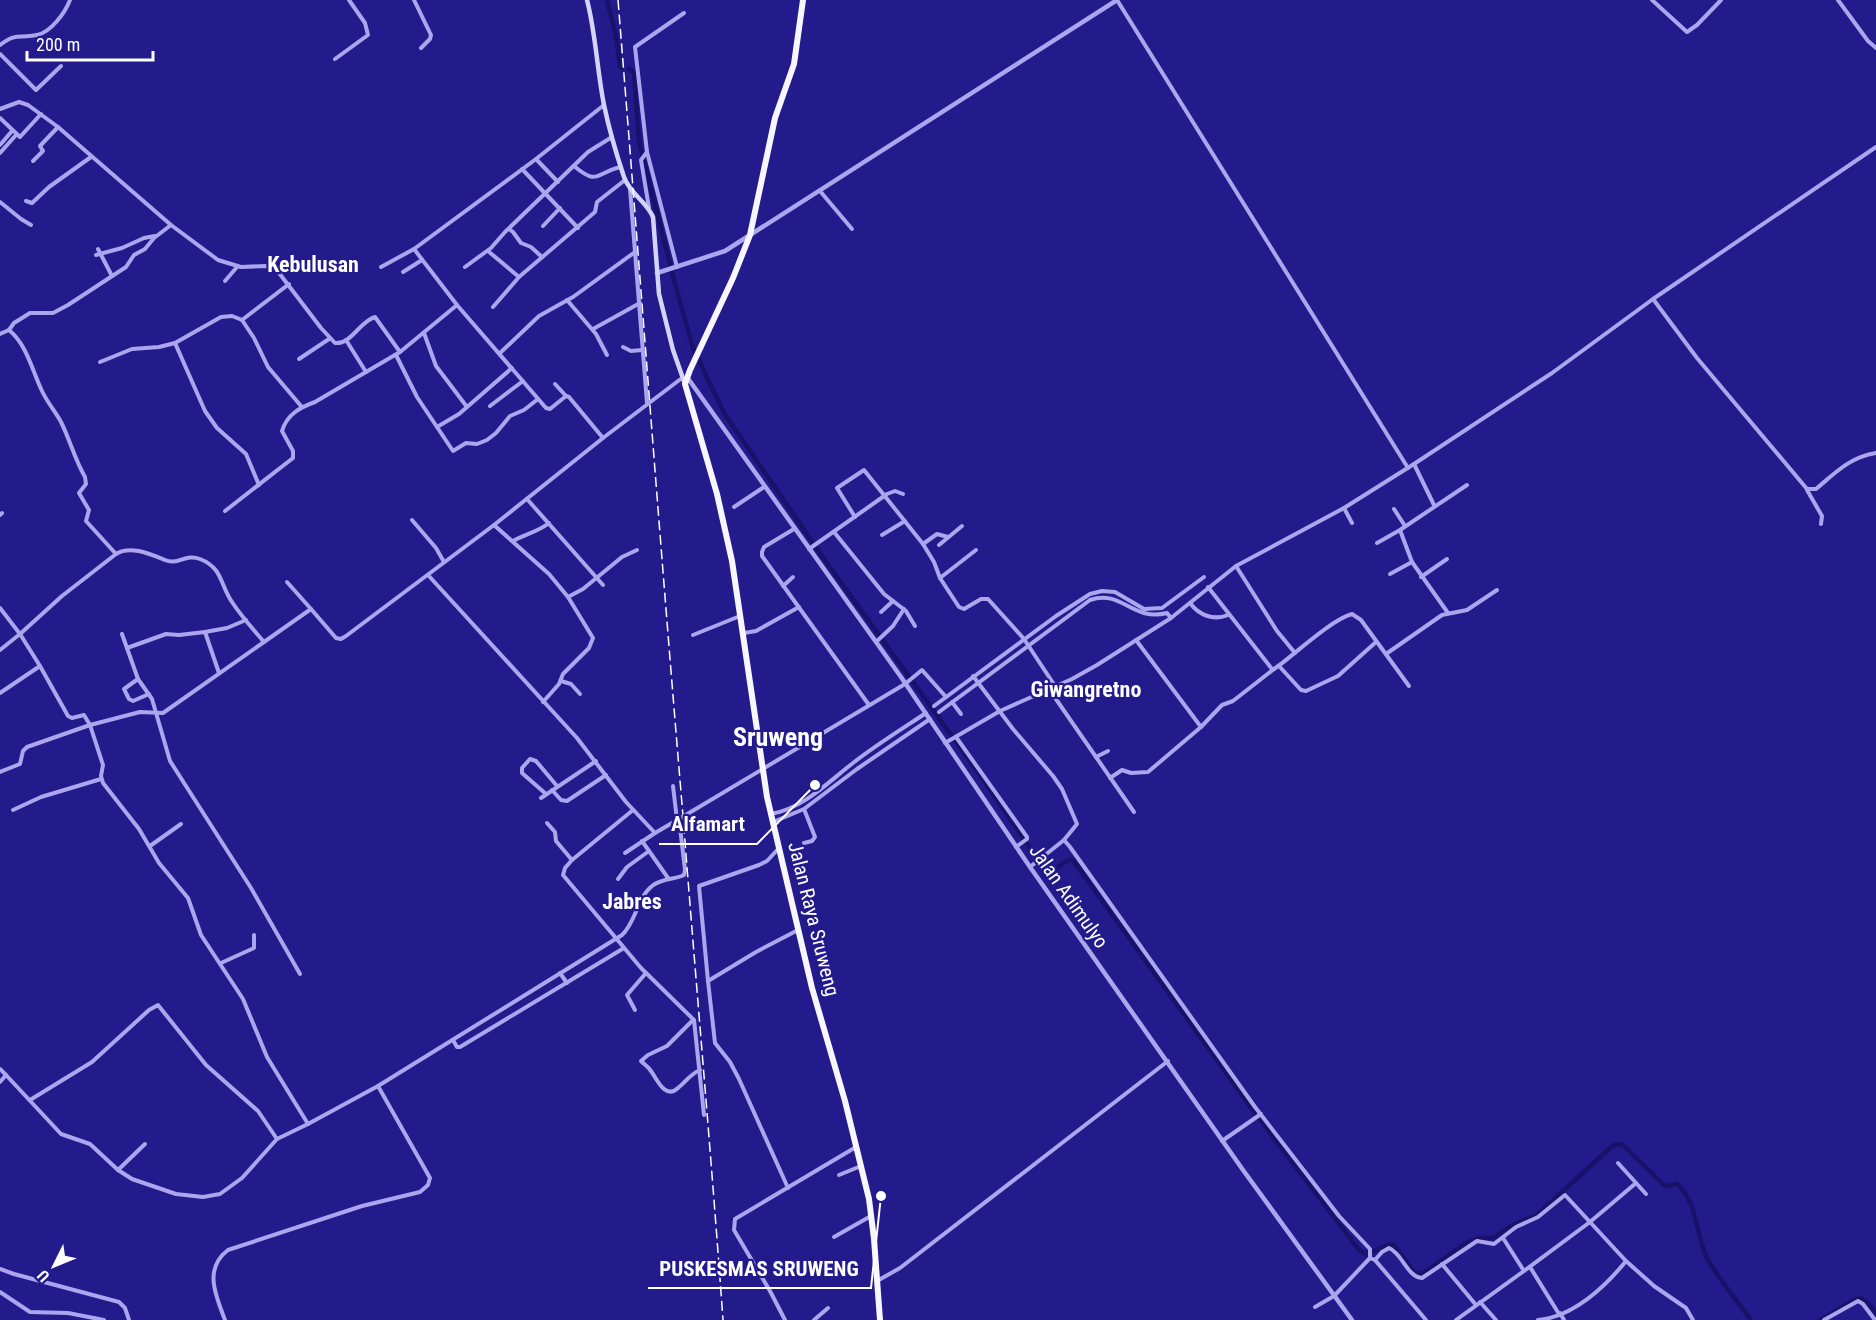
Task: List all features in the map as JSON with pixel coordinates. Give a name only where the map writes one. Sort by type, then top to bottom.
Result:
[{"type":"highway","points":[[685,380],[733,278],[750,235],[775,118],[794,64],[803,0]]},
{"type":"highway","name":"Jalan Raya Sruweng","points":[[685,380],[719,502],[744,633],[762,770],[771,814],[812,988],[869,1199],[880,1320]]},
{"type":"main road","points":[[587,0],[592,19],[604,105],[625,180],[635,196],[649,208],[654,224],[659,294],[665,323],[685,380]]},
{"type":"street","points":[[0,45],[14,36],[33,36],[47,31],[65,10],[70,0]]},
{"type":"street","points":[[335,59],[362,41],[368,33],[365,23],[349,0]]},
{"type":"street","points":[[414,0],[431,35],[421,48]]},
{"type":"street","points":[[657,273],[718,255],[1117,0],[1408,468]]},
{"type":"street","points":[[1652,0],[1687,32],[1721,0]]},
{"type":"street","points":[[1838,0],[1868,41],[1876,48]]},
{"type":"street","points":[[649,208],[635,47],[684,13]]},
{"type":"street","points":[[0,54],[36,90],[61,66]]},
{"type":"street","points":[[0,109],[22,102],[41,114],[171,225],[212,256],[237,267],[271,266],[289,284],[329,339],[337,344],[346,340],[368,320],[375,317],[398,353],[417,397],[452,450],[466,443],[477,444],[488,440],[510,416],[522,412],[538,399]]},
{"type":"street","points":[[381,267],[414,249],[536,159],[604,105]]},
{"type":"street","points":[[0,118],[14,133],[21,136],[41,114]]},
{"type":"street","points":[[33,161],[43,151],[40,146],[58,127]]},
{"type":"street","points":[[0,145],[14,133]]},
{"type":"street","points":[[0,153],[14,133]]},
{"type":"street","points":[[465,267],[488,251],[595,146],[612,136]]},
{"type":"street","points":[[1016,847],[1025,840],[1004,802],[951,739],[1000,711],[1085,672],[1171,618],[1236,566],[1344,508],[1408,468],[1552,373],[1653,299],[1876,147]]},
{"type":"street","points":[[644,155],[672,268]]},
{"type":"street","points":[[26,201],[32,203],[49,187],[92,157]]},
{"type":"street","points":[[536,159],[558,182]]},
{"type":"street","points":[[574,166],[585,176],[590,177],[602,176],[611,169],[621,167]]},
{"type":"street","points":[[522,169],[578,228]]},
{"type":"street","points":[[493,307],[519,277],[578,228],[596,211],[597,202],[625,180]]},
{"type":"street","points":[[630,188],[647,404]]},
{"type":"street","points":[[820,191],[852,229]]},
{"type":"street","points":[[0,202],[31,225]]},
{"type":"street","points":[[543,225],[560,208]]},
{"type":"street","points":[[0,334],[9,330],[18,320],[30,313],[53,313],[68,306],[126,267],[133,256],[145,249],[156,236],[171,225]]},
{"type":"street","points":[[509,229],[521,243],[531,247],[542,257]]},
{"type":"street","points":[[112,276],[98,252],[116,250],[144,238],[156,236]]},
{"type":"street","points":[[414,249],[457,305],[549,410],[566,396]]},
{"type":"street","points":[[488,251],[519,277]]},
{"type":"street","points":[[500,353],[539,316],[567,300],[635,252]]},
{"type":"street","points":[[403,272],[422,260]]},
{"type":"street","points":[[225,281],[237,267]]},
{"type":"street","points":[[242,320],[289,284]]},
{"type":"street","points":[[1653,299],[1697,358],[1807,489],[1822,516],[1821,524]]},
{"type":"street","points":[[567,300],[593,329],[606,355]]},
{"type":"street","points":[[593,329],[640,303]]},
{"type":"street","points":[[225,511],[293,458],[293,451],[282,431],[288,420],[301,406],[315,402],[398,353],[457,305]]},
{"type":"street","points":[[100,362],[132,349],[175,343],[218,317],[227,315],[242,320],[268,367],[301,406]]},
{"type":"street","points":[[9,330],[25,352],[43,394],[54,408],[85,477],[86,484],[79,493],[89,510],[86,521],[116,554]]},
{"type":"street","points":[[424,333],[434,362],[466,407]]},
{"type":"street","points":[[300,359],[329,339]]},
{"type":"street","points":[[346,340],[366,372]]},
{"type":"street","points":[[175,343],[205,411],[217,428],[246,454],[259,485]]},
{"type":"street","points":[[623,347],[631,351],[642,350]]},
{"type":"street","points":[[437,427],[466,407],[512,368]]},
{"type":"street","points":[[288,582],[334,636],[341,639],[494,525],[647,404],[685,380]]},
{"type":"street","name":"Jalan Adimulyo","points":[[685,380],[877,640],[930,719],[951,739],[1016,847],[1352,1320]]},
{"type":"street","points":[[490,406],[523,381]]},
{"type":"street","points":[[555,384],[578,406],[603,438]]},
{"type":"street","points":[[1807,489],[1816,489],[1833,472],[1844,465],[1876,453]]},
{"type":"street","points":[[1414,464],[1434,505]]},
{"type":"street","points":[[855,517],[837,488],[864,470],[923,544],[940,578],[962,609],[986,597],[1024,639],[1055,686]]},
{"type":"street","points":[[1377,543],[1467,485]]},
{"type":"street","points":[[734,507],[764,488]]},
{"type":"street","points":[[810,548],[885,495],[895,491],[903,494]]},
{"type":"street","points":[[527,499],[603,585]]},
{"type":"street","points":[[1344,508],[1352,523]]},
{"type":"street","points":[[1394,509],[1406,526]]},
{"type":"street","points":[[412,520],[436,548],[444,562]]},
{"type":"street","points":[[882,535],[905,521]]},
{"type":"street","points":[[513,541],[549,524]]},
{"type":"street","points":[[494,525],[549,574],[568,597],[593,638],[591,645],[562,674],[561,681],[543,702]]},
{"type":"street","points":[[939,545],[962,526]]},
{"type":"street","points":[[794,529],[772,541],[762,552],[764,559],[869,705]]},
{"type":"street","points":[[1400,530],[1412,562],[1448,613]]},
{"type":"street","points":[[834,532],[881,590],[904,609],[915,626]]},
{"type":"street","points":[[923,544],[937,534],[948,537]]},
{"type":"street","points":[[0,650],[62,596],[116,554],[125,550],[147,554],[169,562],[188,557],[206,562],[220,575],[229,598],[264,642]]},
{"type":"street","points":[[568,597],[597,578],[622,557],[637,550]]},
{"type":"street","points":[[940,578],[975,550]]},
{"type":"street","points":[[1421,577],[1447,559]]},
{"type":"street","points":[[1390,574],[1412,562]]},
{"type":"street","points":[[1236,566],[1277,631],[1295,653]]},
{"type":"street","points":[[428,575],[577,738],[633,810],[655,833]]},
{"type":"street","points":[[783,586],[794,577]]},
{"type":"street","points":[[939,712],[1084,604],[1096,598],[1118,600],[1144,615],[1166,610],[1204,577]]},
{"type":"street","points":[[1208,587],[1267,664],[1277,668],[1301,690],[1306,691],[1338,676],[1376,642]]},
{"type":"street","points":[[1386,654],[1442,615],[1467,610],[1497,590]]},
{"type":"street","points":[[934,706],[1078,600],[1095,592],[1107,591],[1121,594],[1144,609],[1166,610]]},
{"type":"street","points":[[1095,592],[1096,598]]},
{"type":"street","points":[[1118,600],[1121,594]]},
{"type":"street","points":[[881,612],[893,601]]},
{"type":"street","points":[[1190,603],[1202,615],[1218,617],[1228,615]]},
{"type":"street","points":[[744,633],[756,631],[799,607]]},
{"type":"street","points":[[0,608],[20,634],[70,717],[84,715],[90,725],[103,765],[101,779],[135,823],[159,863],[188,898],[201,935],[243,999],[267,1057],[308,1124]]},
{"type":"street","points":[[0,772],[20,764],[23,751],[27,747],[90,725],[140,712],[166,711],[311,609]]},
{"type":"street","points":[[877,640],[893,626],[904,609]]},
{"type":"street","points":[[1144,609],[1144,615]]},
{"type":"street","points":[[1166,610],[1171,618]]},
{"type":"street","points":[[693,635],[740,615]]},
{"type":"street","points":[[1110,777],[1122,770],[1131,773],[1148,772],[1201,727],[1222,705],[1233,701],[1327,629],[1349,615],[1358,617],[1408,686]]},
{"type":"street","points":[[1056,616],[1060,621]]},
{"type":"street","points":[[128,648],[166,634],[205,632],[227,628],[246,620]]},
{"type":"street","points":[[205,632],[219,673]]},
{"type":"street","points":[[122,634],[138,679],[145,691],[150,694],[170,761],[251,888],[300,975]]},
{"type":"street","points":[[1136,640],[1201,727]]},
{"type":"street","points":[[0,693],[40,666]]},
{"type":"street","points":[[625,853],[907,683],[922,670],[946,697]]},
{"type":"street","points":[[973,676],[1062,789],[1077,824],[1064,840],[1030,867]]},
{"type":"street","points":[[138,679],[124,689],[129,699],[133,701],[150,694]]},
{"type":"street","points":[[561,681],[571,684],[580,694]]},
{"type":"street","points":[[1049,688],[1134,812]]},
{"type":"street","points":[[952,702],[961,714]]},
{"type":"street","points":[[771,814],[801,803],[853,763],[926,713]]},
{"type":"street","points":[[773,822],[804,809],[930,719]]},
{"type":"street","points":[[1096,757],[1108,751]]},
{"type":"street","points":[[546,794],[522,773],[522,768],[530,759],[536,761],[557,786]]},
{"type":"street","points":[[541,798],[596,761]]},
{"type":"street","points":[[853,763],[857,769]]},
{"type":"street","points":[[552,790],[561,800],[567,801],[606,775]]},
{"type":"street","points":[[13,810],[41,797],[101,779]]},
{"type":"street","points":[[0,1070],[61,1134],[90,1144],[118,1170],[138,1182],[171,1193],[213,1196],[242,1178],[277,1139],[378,1086],[627,931],[648,890],[656,883],[668,878],[680,877],[685,873],[673,786]]},
{"type":"street","points":[[804,809],[815,837],[812,841],[804,843]]},
{"type":"street","points":[[633,810],[572,861],[563,872],[566,880],[646,973],[694,1020],[704,1115]]},
{"type":"street","points":[[547,823],[555,832],[557,842],[572,861]]},
{"type":"street","points":[[150,846],[181,824]]},
{"type":"street","points":[[1064,840],[1260,1114],[1339,1216],[1426,1320]]},
{"type":"street","points":[[642,842],[668,878]]},
{"type":"street","points":[[780,848],[767,861],[759,865],[699,886],[715,1043],[739,1078],[788,1188]]},
{"type":"street","points":[[618,879],[627,867],[649,851]]},
{"type":"street","points":[[708,981],[798,930]]},
{"type":"street","points":[[221,963],[255,947],[254,935]]},
{"type":"street","points":[[453,1040],[457,1047],[460,1047],[624,948]]},
{"type":"street","points":[[560,973],[567,983]]},
{"type":"street","points":[[635,1010],[627,995],[646,973]]},
{"type":"street","points":[[548,981],[554,990]]},
{"type":"street","points":[[30,1100],[92,1062],[148,1010],[158,1005],[206,1065],[258,1111],[277,1139]]},
{"type":"street","points":[[694,1020],[667,1046],[641,1060],[650,1069],[660,1086],[670,1091],[676,1090],[692,1074],[700,1070]]},
{"type":"street","points":[[877,1282],[900,1268],[1168,1062]]},
{"type":"street","points":[[0,1082],[6,1075]]},
{"type":"street","points":[[225,1320],[213,1281],[217,1262],[228,1250],[362,1206],[420,1192],[428,1185],[430,1178],[378,1086]]},
{"type":"street","points":[[1223,1140],[1260,1114]]},
{"type":"street","points":[[118,1170],[145,1144]]},
{"type":"street","points":[[785,1320],[734,1230],[733,1223],[738,1215],[856,1147]]},
{"type":"street","points":[[1618,1163],[1646,1194]]},
{"type":"street","points":[[839,1175],[861,1166]]},
{"type":"street","points":[[1456,1320],[1590,1222],[1636,1183]]},
{"type":"street","points":[[1315,1307],[1334,1296],[1372,1256],[1389,1248],[1398,1254],[1413,1275],[1418,1278],[1427,1275],[1477,1241],[1494,1244],[1516,1227],[1538,1217],[1563,1195],[1568,1196],[1626,1261],[1654,1286],[1686,1308],[1693,1320]]},
{"type":"street","points":[[834,1237],[871,1216]]},
{"type":"street","points":[[1503,1238],[1524,1271]]},
{"type":"street","points":[[1538,1320],[1578,1306],[1612,1277],[1626,1261]]},
{"type":"street","points":[[1442,1263],[1496,1320]]},
{"type":"street","points":[[1530,1267],[1564,1320]]},
{"type":"street","points":[[0,1269],[119,1302],[125,1308],[129,1320]]},
{"type":"street","points":[[0,1292],[30,1312],[68,1313],[104,1320]]},
{"type":"street","points":[[1824,1320],[1858,1302],[1863,1304],[1875,1320]]},
{"type":"street","points":[[814,1320],[828,1308]]},
{"type":"waterway","points":[[607,0],[622,68]]},
{"type":"waterway","points":[[629,69],[634,72],[639,142],[675,284],[693,348],[724,413],[822,556],[980,775],[1047,873],[1068,860],[1073,860],[1252,1109],[1359,1250],[1366,1254],[1387,1245],[1394,1245],[1414,1272],[1418,1274],[1425,1272],[1466,1243],[1479,1238],[1493,1238],[1512,1225],[1537,1215],[1610,1148],[1617,1144],[1623,1145],[1665,1186],[1677,1184],[1684,1191],[1693,1209],[1707,1258],[1751,1320]]},
{"type":"waterway","points":[[1820,1320],[1861,1298],[1876,1313]]},
{"type":"railway","points":[[618,0],[723,1320]]},
{"type":"place","name":"Alfamart","points":[[815,785]]},
{"type":"place","name":"PUSKESMAS SRUWENG","points":[[881,1196]]},
{"type":"district","name":"Kebulusan","points":[[313,264]]},
{"type":"district","name":"Giwangretno","points":[[1086,689]]},
{"type":"district","name":"Sruweng","points":[[778,737]]},
{"type":"district","name":"Jabres","points":[[632,901]]}]
